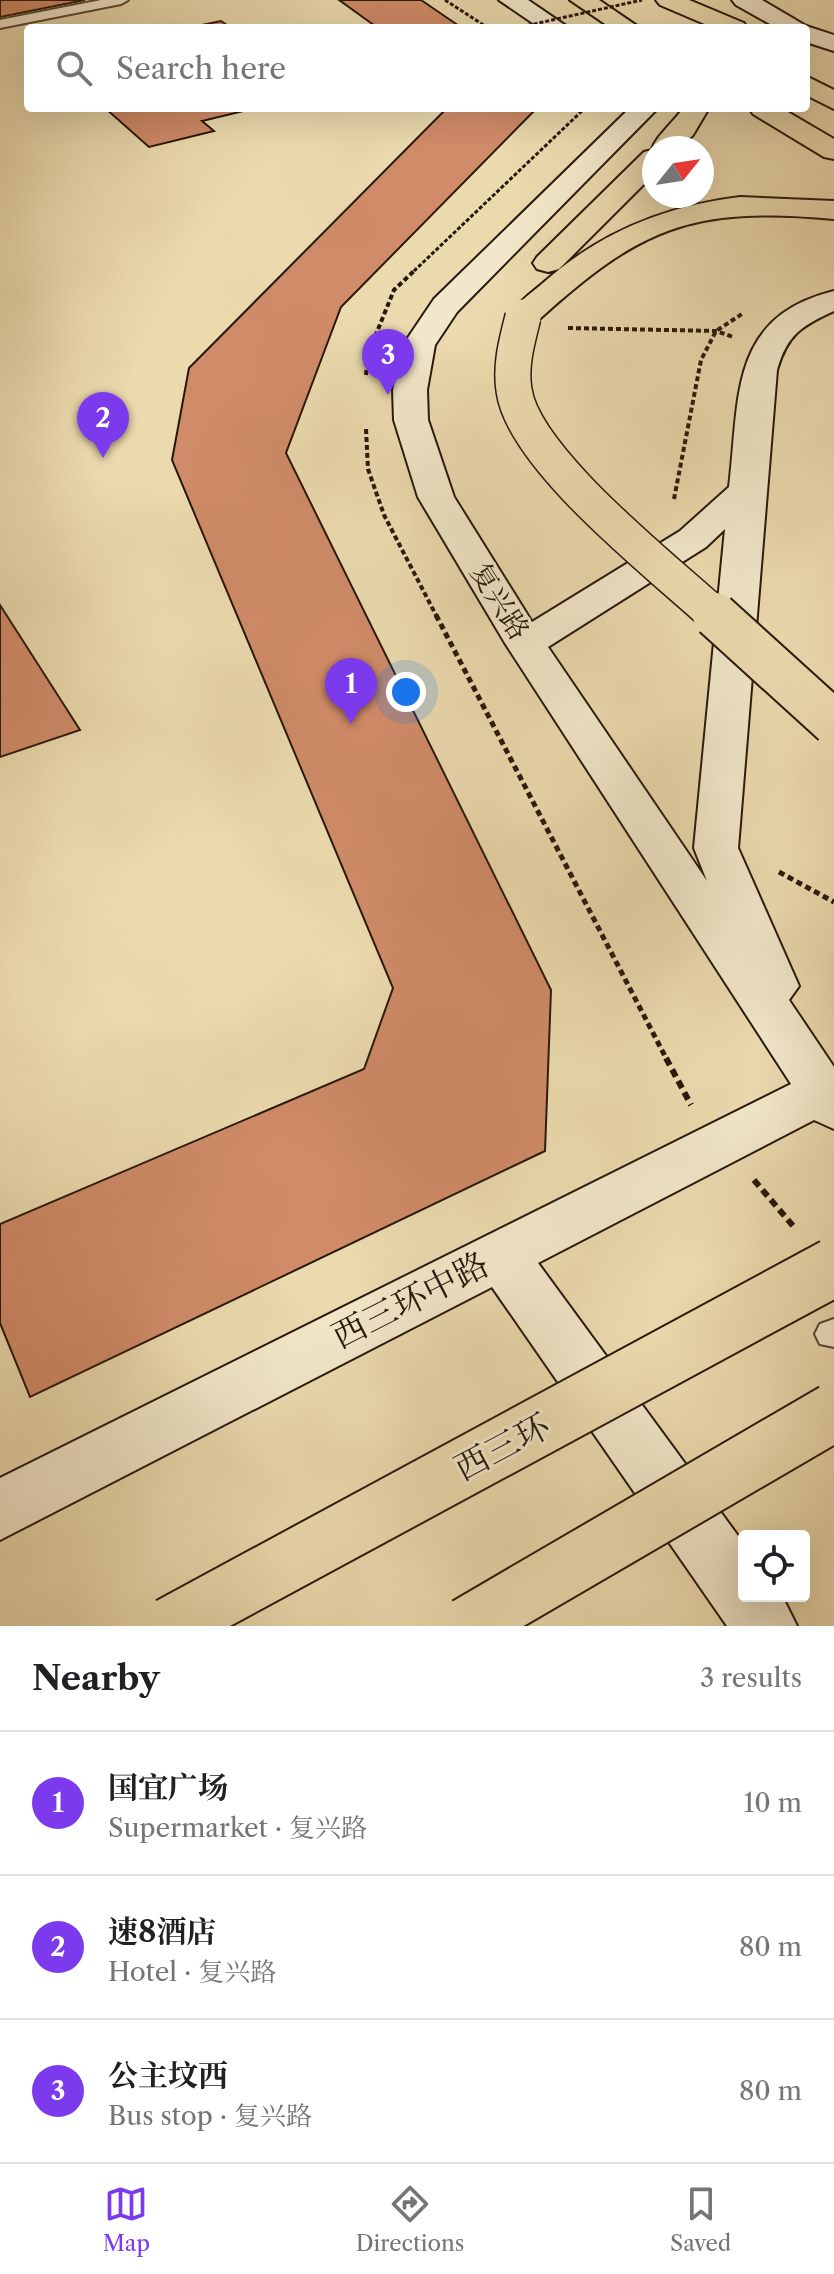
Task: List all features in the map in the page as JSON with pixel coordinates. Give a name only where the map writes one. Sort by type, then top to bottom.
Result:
[{"type":"highway","points":[[582,0],[621,24]]},
{"type":"highway","points":[[659,0],[701,24]]},
{"type":"highway","points":[[668,0],[725,24]]},
{"type":"highway","points":[[810,60],[834,70]]},
{"type":"highway","points":[[810,86],[834,101]]},
{"type":"highway","points":[[676,136],[694,112]]},
{"type":"highway","points":[[769,112],[834,151]]},
{"type":"highway","points":[[642,170],[542,269],[523,317],[512,366],[512,394],[522,420],[538,445],[574,486],[834,723]]},
{"type":"highway","points":[[523,317],[585,262],[646,226],[683,214],[726,208],[766,205],[834,210]]},
{"type":"highway","name":"西三环","points":[[170,1626],[819,1252]]},
{"type":"highway","points":[[467,1626],[834,1412]]},
{"type":"street","points":[[511,0],[550,24]]},
{"type":"street","points":[[744,0],[788,24]]},
{"type":"street","points":[[810,35],[834,44]]},
{"type":"street","name":"复兴路","points":[[641,112],[445,306],[419,345],[410,390],[411,420],[436,497],[525,643],[827,1100]]},
{"type":"street","points":[[827,1100],[716,848],[760,370],[767,348],[779,331],[799,315],[834,300]]},
{"type":"street","points":[[525,643],[693,539],[747,490]]},
{"type":"street","name":"西三环中路","points":[[0,1510],[722,1142],[827,1100]]},
{"type":"street","points":[[500,1254],[765,1626]]},
{"type":"lane","points":[[0,24],[121,0]]},
{"type":"path","points":[[445,0],[483,24]]},
{"type":"path","points":[[534,24],[642,0]]},
{"type":"path","points":[[475,213],[581,112]]},
{"type":"path","points":[[384,515],[688,1102],[819,1252]]},
{"type":"building","points":[[0,0],[85,0],[0,17]]},
{"type":"building","points":[[339,0],[421,0],[456,24],[372,24]]},
{"type":"building","points":[[110,112],[239,112],[202,121],[214,131],[149,147]]},
{"type":"building","points":[[443,112],[533,112],[341,307],[286,453],[551,990],[545,1151],[30,1397],[0,1323],[0,1224],[364,1069],[393,988],[172,460],[189,368]]},
{"type":"building","points":[[0,605],[80,730],[0,757]]},
{"type":"place","name":"公主坟西","points":[[388,395]]},
{"type":"place","name":"速8酒店","points":[[103,458]]},
{"type":"place","name":"国宜广场","points":[[351,724]]}]
